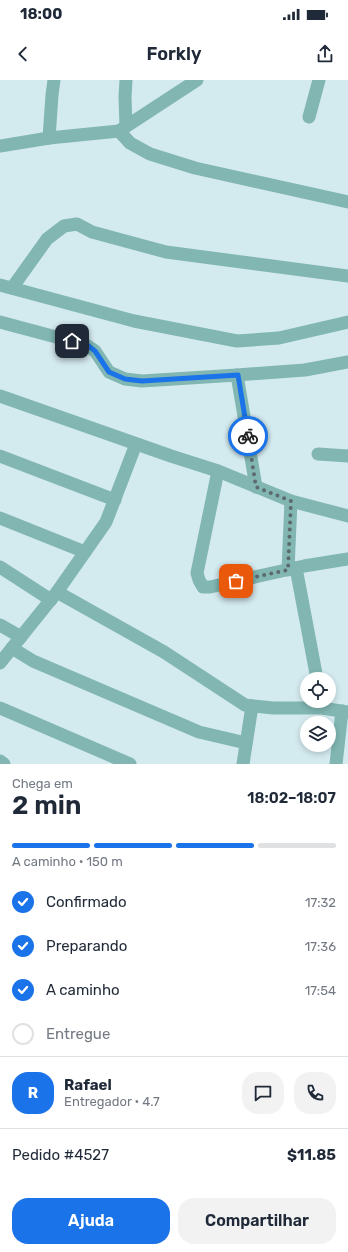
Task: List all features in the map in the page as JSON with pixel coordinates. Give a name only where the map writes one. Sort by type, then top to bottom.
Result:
[{"type":"street","points":[[49,138],[54,80]]},
{"type":"street","points":[[126,80],[123,129],[130,144],[150,154],[195,168],[348,202]]},
{"type":"street","points":[[0,146],[49,138],[123,129],[198,80]]},
{"type":"street","points":[[309,117],[320,80]]},
{"type":"street","points":[[348,276],[166,252],[92,232],[77,224],[64,226],[47,239],[6,286],[134,321],[237,341],[280,338],[348,322]]},
{"type":"street","points":[[0,322],[86,344],[95,351],[109,372],[125,379],[142,381],[305,370],[348,362]]},
{"type":"street","points":[[238,375],[256,487]]},
{"type":"street","points":[[0,396],[218,471],[291,501],[348,516]]},
{"type":"street","points":[[0,663],[54,596],[106,522],[136,444]]},
{"type":"street","points":[[318,454],[348,456]]},
{"type":"street","points":[[0,456],[115,500]]},
{"type":"street","points":[[218,471],[198,573],[199,580],[203,587],[210,587],[292,569],[348,560]]},
{"type":"street","points":[[291,501],[292,569],[314,672]]},
{"type":"street","points":[[0,518],[86,552]]},
{"type":"street","points":[[0,567],[164,652],[245,705],[273,708],[300,706]]},
{"type":"street","points":[[0,625],[21,637]]},
{"type":"street","points":[[12,648],[33,661],[199,732],[246,743]]},
{"type":"street","points":[[243,764],[252,706]]},
{"type":"street","points":[[0,708],[130,764]]},
{"type":"street","points":[[333,708],[345,711],[336,764]]},
{"type":"street","points":[[0,761],[4,764]]},
{"type":"way so far","points":[[236,581],[288,570],[291,501],[256,487],[248,436]]},
{"type":"route","points":[[72,341],[86,344],[95,351],[109,372],[125,379],[142,381],[238,375],[248,436]]}]
